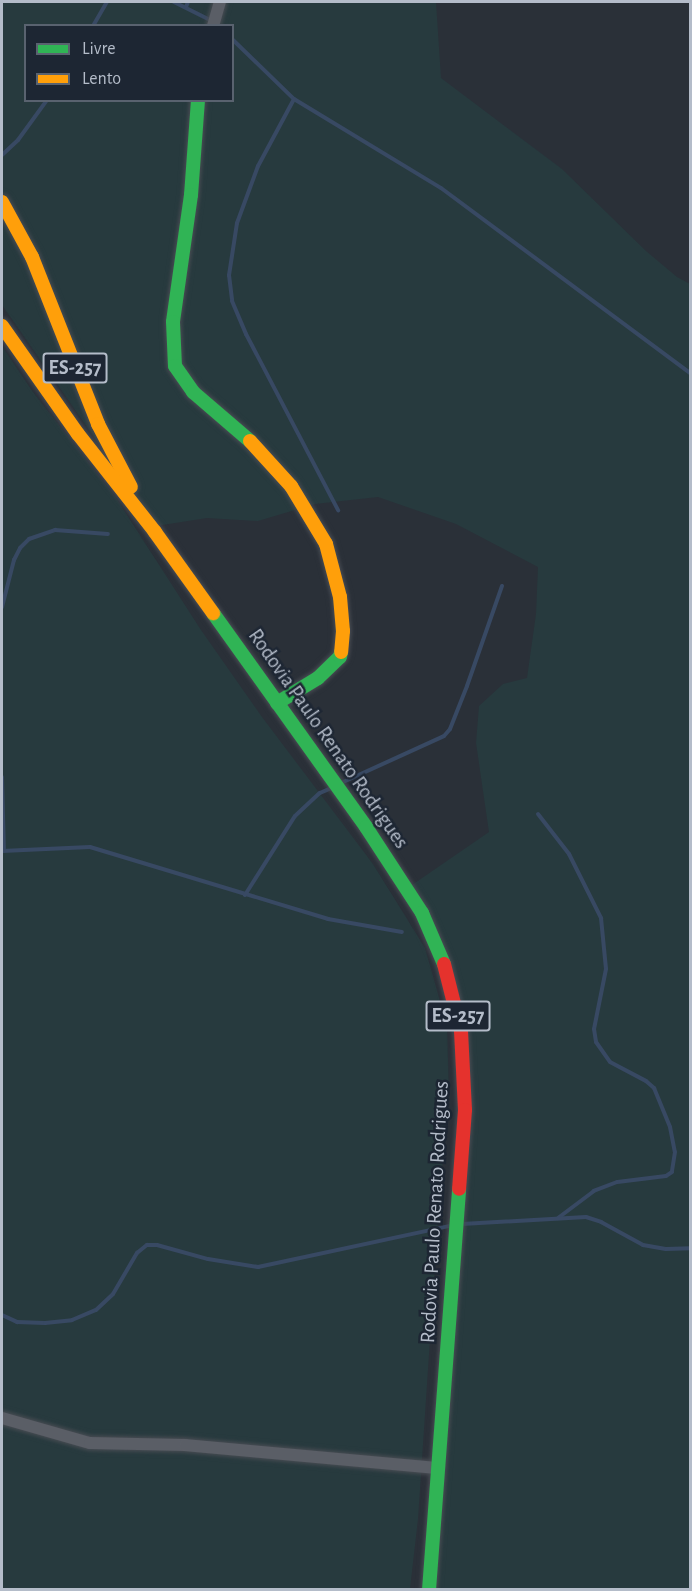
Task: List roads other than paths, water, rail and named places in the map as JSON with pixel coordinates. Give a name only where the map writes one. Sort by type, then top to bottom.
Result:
[{"type":"main road","points":[[198,102],[191,195],[173,322],[175,366],[193,392],[247,438],[291,486],[326,544],[340,597],[343,640],[340,657],[318,678],[277,703]]},
{"type":"main road","name":"Rodovia Paulo Renato Rodrigues","points":[[2,202],[32,257],[98,424],[155,532]]},
{"type":"main road","name":"Rodovia Paulo Renato Rodrigues","points":[[2,326],[78,434],[155,532],[372,835],[422,913],[445,968],[461,1031],[465,1110],[429,1590]]},
{"type":"street","points":[[214,24],[220,2]]},
{"type":"street","points":[[2,1418],[90,1443],[185,1445],[439,1468]]},
{"type":"waterway","points":[[94,24],[107,2]]},
{"type":"waterway","points":[[174,2],[212,21]]},
{"type":"waterway","points":[[186,7],[188,2]]},
{"type":"waterway","points":[[234,41],[294,99],[441,188],[690,373]]},
{"type":"waterway","points":[[294,99],[258,166],[237,223],[229,275],[232,301],[246,334],[338,510]]},
{"type":"waterway","points":[[2,155],[18,140],[46,102]]},
{"type":"waterway","points":[[2,607],[14,560],[20,548],[29,539],[55,530],[108,534]]},
{"type":"waterway","points":[[341,783],[444,736],[450,729],[502,586]]},
{"type":"waterway","points":[[2,777],[4,851]]},
{"type":"waterway","points":[[245,895],[295,816],[320,793],[331,788]]},
{"type":"waterway","points":[[538,814],[569,854],[601,918],[606,969],[594,1029],[596,1042],[610,1062],[646,1081],[654,1088],[670,1127],[675,1152],[672,1172],[666,1176],[617,1182],[594,1191],[558,1218]]},
{"type":"waterway","points":[[2,851],[90,847],[328,919],[402,932]]},
{"type":"waterway","points":[[462,1224],[586,1217],[601,1222],[643,1245],[666,1249],[690,1248]]},
{"type":"waterway","points":[[2,1315],[17,1322],[45,1323],[72,1320],[96,1310],[113,1294],[137,1253],[147,1245],[157,1245],[208,1259],[258,1267],[449,1226]]}]
